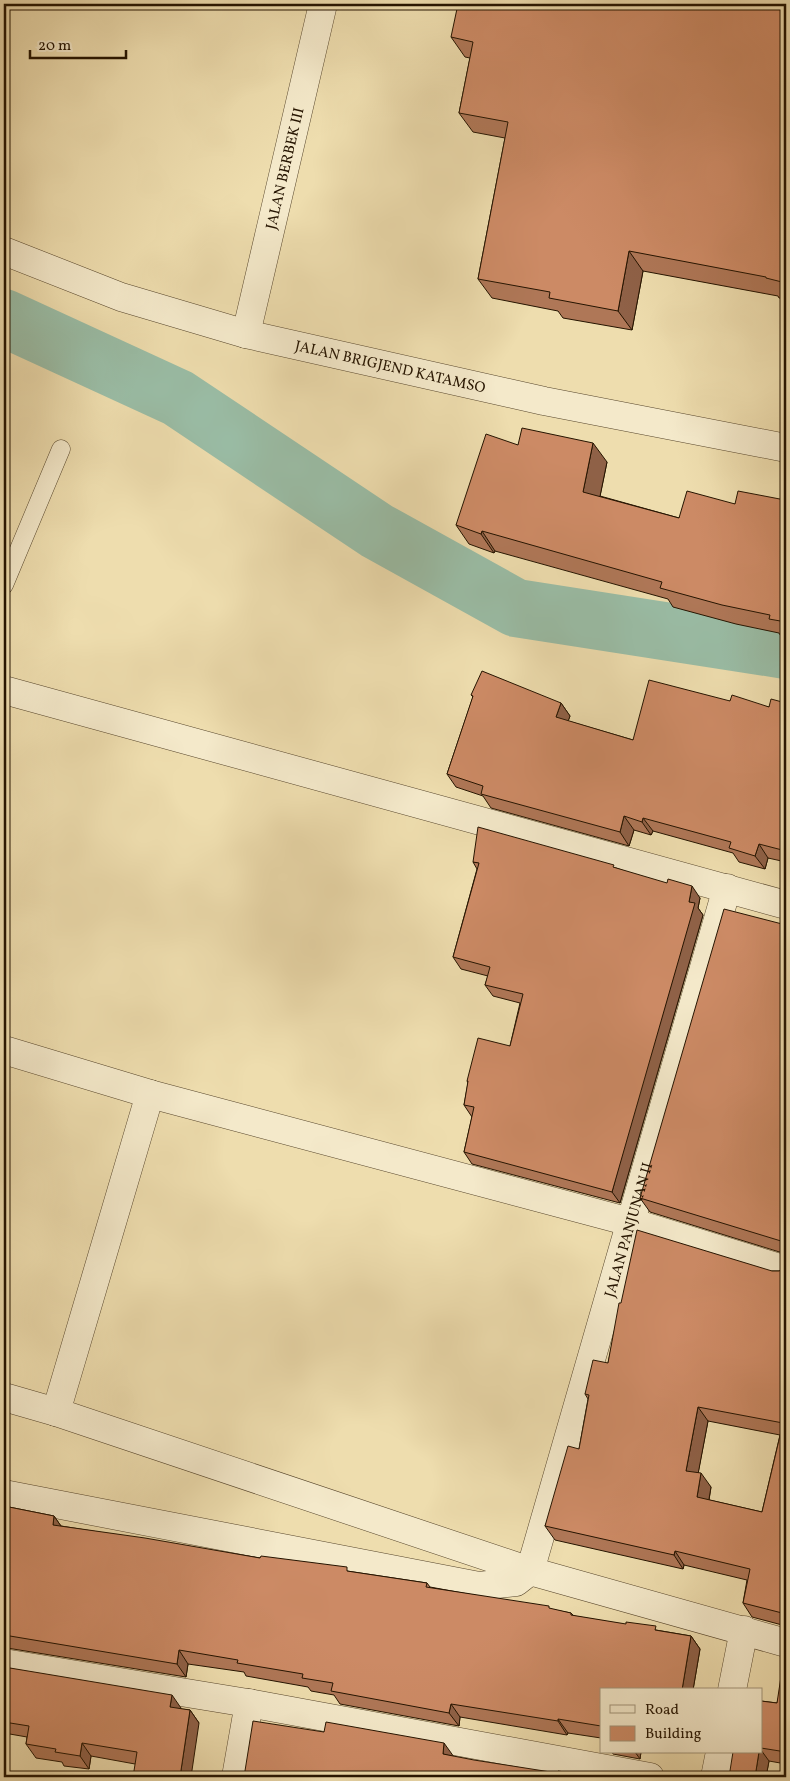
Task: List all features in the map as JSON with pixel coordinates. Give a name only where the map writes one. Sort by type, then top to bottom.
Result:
[{"type":"street","name":"JALAN BERBEK III","points":[[250,317],[323,4]]},
{"type":"street","name":"JALAN BRIGJEND KATAMSO","points":[[4,250],[121,297],[250,317],[544,401],[786,448]]},
{"type":"street","points":[[4,690],[786,905]]},
{"type":"street","name":"JALAN PANJUNAN II","points":[[530,1571],[726,888]]},
{"type":"street","points":[[4,1050],[150,1094],[630,1222],[786,1270]]},
{"type":"street","points":[[56,1412],[150,1094]]},
{"type":"street","points":[[4,1397],[56,1412],[530,1571],[786,1643]]},
{"type":"street","points":[[4,1494],[479,1586],[516,1582],[530,1571]]},
{"type":"street","points":[[732,1688],[744,1630]]},
{"type":"street","points":[[4,1663],[249,1703],[650,1777]]},
{"type":"street","points":[[236,1777],[249,1703]]},
{"type":"street","points":[[715,1777],[720,1754]]},
{"type":"lane","points":[[4,585],[61,449]]},
{"type":"building","points":[[458,4],[786,4],[786,283],[766,277],[629,251],[618,311],[549,298],[550,292],[478,279],[508,122],[459,113],[473,42],[451,37]]},
{"type":"building","points":[[522,428],[593,443],[583,492],[679,518],[687,491],[735,504],[738,491],[785,500],[786,622],[769,619],[770,615],[722,605],[660,588],[662,582],[482,531],[481,534],[456,525],[486,434],[518,445]]},
{"type":"building","points":[[482,671],[561,703],[556,717],[633,740],[649,680],[730,701],[732,695],[769,707],[771,699],[786,703],[786,851],[759,844],[755,856],[729,848],[731,842],[643,818],[642,822],[624,816],[620,832],[481,794],[483,786],[447,774],[473,696],[471,695]]},
{"type":"building","points":[[478,827],[614,865],[613,867],[667,883],[668,879],[692,886],[689,902],[695,903],[612,1192],[464,1152],[474,1107],[464,1105],[467,1081],[478,1038],[510,1046],[523,994],[485,985],[490,967],[453,957],[479,863],[473,862]]},
{"type":"building","points":[[724,909],[786,925],[786,1245],[781,1241],[640,1198]]},
{"type":"building","points":[[637,1230],[772,1271],[786,1268],[786,1614],[743,1603],[750,1569],[675,1551],[674,1555],[545,1526],[568,1446],[579,1449],[589,1395],[585,1394],[593,1360],[608,1363],[619,1303],[621,1303]],"holes":[[[698,1407],[783,1423],[762,1512],[697,1497],[701,1473],[686,1471]]]},
{"type":"building","points":[[4,1506],[54,1516],[53,1525],[145,1538],[260,1558],[261,1556],[347,1567],[347,1571],[427,1583],[426,1587],[549,1606],[549,1608],[571,1613],[571,1615],[626,1624],[626,1622],[656,1626],[655,1630],[691,1636],[682,1688],[600,1688],[600,1726],[451,1704],[449,1713],[331,1691],[333,1683],[302,1678],[303,1674],[237,1663],[238,1660],[179,1650],[177,1664],[4,1635]]},
{"type":"building","points":[[4,1667],[172,1695],[170,1707],[190,1710],[180,1777],[133,1777],[137,1752],[82,1743],[80,1756],[55,1752],[56,1749],[26,1744],[29,1726],[4,1722]]},
{"type":"building","points":[[782,1670],[786,1670],[786,1752],[762,1748],[762,1701],[777,1703]]},
{"type":"building","points":[[253,1721],[324,1732],[326,1722],[444,1743],[443,1754],[557,1773],[558,1771],[599,1777],[244,1777]]},
{"type":"building","points":[[733,1754],[759,1754],[755,1777],[729,1777]]},
{"type":"building","points":[[599,1772],[625,1777],[599,1777]]},
{"type":"waterway","points":[[4,318],[178,398],[377,531],[516,608],[786,650]]}]
